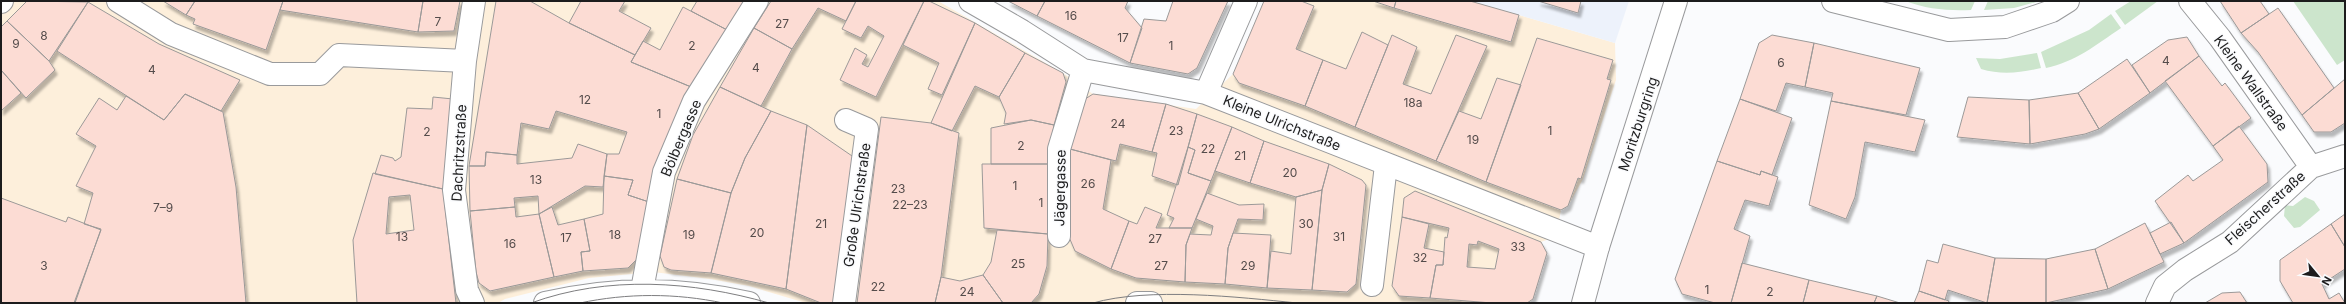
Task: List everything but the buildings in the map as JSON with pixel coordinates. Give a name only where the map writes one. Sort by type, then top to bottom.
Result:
[{"type":"street","points":[[118,1],[171,34],[270,74],[320,74],[338,55],[465,61]]},
{"type":"street","name":"Dachritzstraße","points":[[472,303],[467,290],[454,190],[465,61],[474,1]]},
{"type":"street","name":"Bölbergasse","points":[[642,290],[664,172],[694,101],[757,1]]},
{"type":"street","points":[[1206,93],[1246,1]]},
{"type":"street","name":"Moritzburgring","points":[[1583,303],[1598,247],[1676,1]]},
{"type":"street","points":[[1833,1],[1949,30],[2005,27],[2052,11],[2068,1]]},
{"type":"street","name":"Kleine Wallstraße","points":[[2190,1],[2220,38],[2311,167]]},
{"type":"street","name":"Kleine Ulrichstraße","points":[[978,3],[1083,70],[1206,93],[1598,247]]},
{"type":"street","name":"Jägergasse","points":[[1059,236],[1058,149],[1083,70]]},
{"type":"street","name":"Große Ulrichstraße","points":[[844,303],[867,129],[846,120]]},
{"type":"street","name":"Fleischerstraße","points":[[2157,303],[2165,286],[2185,270],[2230,242],[2311,167],[2345,156]]},
{"type":"street","points":[[1372,285],[1386,164]]},
{"type":"street","points":[[545,303],[581,295],[642,290],[680,291],[749,303]]},
{"type":"street","points":[[1137,303],[1151,303]]},
{"type":"shaded area","points":[[1,1],[938,1],[1063,73],[1093,94],[1196,109],[1233,74],[1265,1],[1471,1],[1615,43],[1616,80],[1583,179],[1568,206],[1561,210],[1557,231],[1552,238],[1541,242],[1547,253],[1533,299],[1527,303],[806,303],[749,286],[710,279],[653,272],[589,278],[505,299],[498,303],[1,303]]},
{"type":"shaded area","points":[[1471,1],[1629,1],[1615,43]]},
{"type":"green space","points":[[1905,1],[1975,1],[1971,10],[1945,10],[1929,8]]},
{"type":"green space","points":[[1988,1],[2040,1],[2014,8],[1984,10]]},
{"type":"green space","points":[[2131,1],[2158,1],[2125,25],[2115,11]]},
{"type":"green space","points":[[2293,1],[2345,1],[2345,60],[2337,65]]},
{"type":"green space","points":[[2111,14],[2121,28],[2094,47],[2076,57],[2066,62],[2046,68],[2041,52],[2089,30]]},
{"type":"green space","points":[[2037,53],[2041,68],[2018,72],[2003,73],[1981,69],[1976,58],[2000,59]]},
{"type":"green space","points":[[2305,197],[2314,201],[2320,210],[2300,227],[2294,228],[2284,216],[2285,205],[2293,206]]},
{"type":"tram line","points":[[531,303],[560,294],[590,288],[650,284],[710,290],[769,303]]},
{"type":"tram line","points":[[1093,303],[1115,298],[1167,294],[1221,296],[1297,303]]},
{"type":"tram line","points":[[580,303],[616,297],[634,296],[687,297],[723,303]]}]
